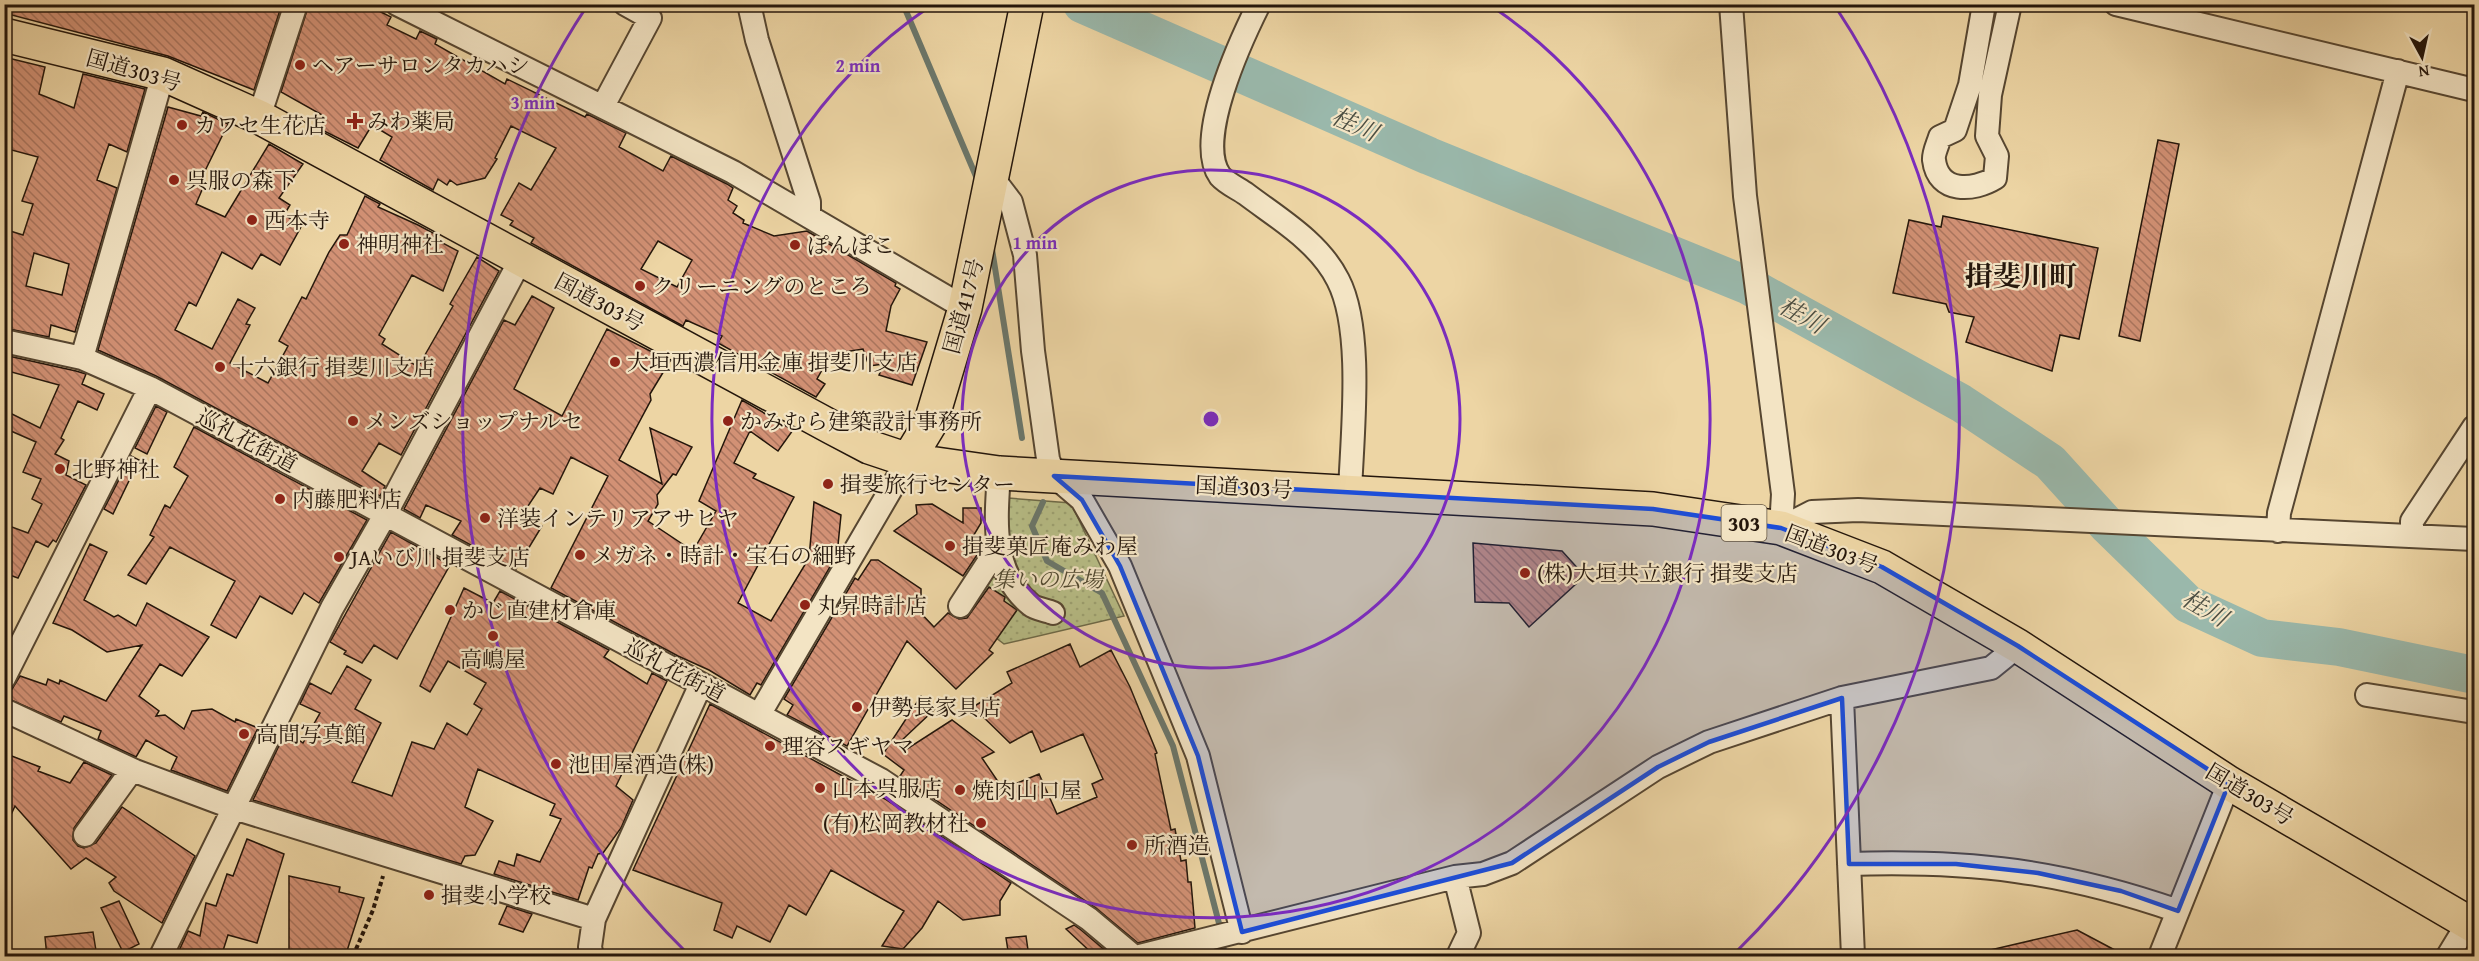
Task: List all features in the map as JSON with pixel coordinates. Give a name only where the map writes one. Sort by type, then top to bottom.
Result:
[{"type":"highway","name":"国道417号","points":[[908,460],[931,422],[965,308],[993,177],[1021,7]]},
{"type":"highway","name":"国道303号","points":[[4,35],[164,74],[259,117],[831,427],[869,447],[908,460],[999,473],[1653,509],[1781,528],[1882,567],[2018,646],[2229,783],[2471,925]]},
{"type":"street","points":[[259,117],[296,4]]},
{"type":"street","points":[[397,4],[734,172],[965,308]]},
{"type":"street","points":[[603,106],[650,18],[625,4]]},
{"type":"street","points":[[749,4],[757,40],[809,202],[809,216]]},
{"type":"street","points":[[1259,4],[1241,40],[1223,91],[1210,149],[1220,176],[1307,239],[1338,279],[1344,297],[1354,354],[1350,492]]},
{"type":"street","points":[[1731,4],[1745,196],[1783,494],[1781,528]]},
{"type":"street","points":[[1984,4],[1970,85],[1955,130],[1940,137],[1933,159],[1939,175],[1950,185],[1965,189],[1984,185],[1995,178],[1997,156],[1987,135],[1990,95],[2010,4]]},
{"type":"street","points":[[2116,4],[2475,90]]},
{"type":"street","points":[[2278,531],[2279,513],[2315,374],[2398,71]]},
{"type":"street","points":[[82,358],[164,74]]},
{"type":"street","points":[[993,177],[1011,202],[1025,255],[1033,351],[1048,459],[1054,476],[1082,500],[1120,566],[1198,756],[1239,933]]},
{"type":"street","points":[[165,955],[332,608],[385,515],[521,259]]},
{"type":"street","name":"巡礼花街道","points":[[4,341],[82,358],[150,388],[881,780],[1089,919],[1133,957]]},
{"type":"street","points":[[4,678],[150,388]]},
{"type":"street","points":[[2412,536],[2412,521],[2475,427]]},
{"type":"street","points":[[759,715],[908,460]]},
{"type":"street","points":[[999,473],[995,535],[1008,578],[1032,606],[1053,613]]},
{"type":"street","points":[[1781,528],[1812,512],[1858,510],[2475,539]]},
{"type":"street","points":[[960,606],[999,546]]},
{"type":"street","points":[[1140,957],[1455,877],[1483,873],[1512,863],[1658,767],[1709,742],[1842,698],[1991,668],[2018,646]]},
{"type":"street","points":[[592,957],[590,947],[594,919],[701,684]]},
{"type":"street","points":[[2367,695],[2475,712]]},
{"type":"street","points":[[1842,698],[1853,957]]},
{"type":"street","points":[[4,710],[132,770],[234,808],[594,919]]},
{"type":"street","points":[[86,835],[132,770]]},
{"type":"street","points":[[2160,957],[2229,783]]},
{"type":"street","points":[[1849,864],[1924,862],[2038,873],[2121,891],[2178,911]]},
{"type":"street","points":[[1455,877],[1469,933],[1458,957]]},
{"type":"street","points":[[2448,957],[2471,925]]},
{"type":"path","points":[[353,957],[373,910],[388,857]]},
{"type":"highlighted area","points":[[1054,476],[1653,509],[1781,528],[1882,567],[2018,646],[2229,783],[2178,911],[2121,891],[2038,873],[1956,864],[1849,864],[1842,698],[1709,742],[1658,767],[1512,863],[1242,932],[1198,756],[1120,566],[1082,500]]},
{"type":"green space","name":"集いの広場","points":[[1008,498],[1071,503],[1124,616],[1004,644],[962,612]]},
{"type":"building","points":[[4,4],[282,4],[254,90],[168,56],[4,13]]},
{"type":"building","points":[[309,4],[361,4],[371,10],[373,8],[391,17],[387,25],[416,39],[420,31],[437,39],[435,44],[505,84],[507,79],[585,117],[587,114],[626,133],[619,147],[663,171],[671,156],[727,184],[733,188],[728,200],[737,206],[733,213],[744,220],[743,223],[774,236],[807,231],[896,283],[895,286],[900,289],[891,306],[886,331],[927,342],[912,385],[879,375],[884,364],[869,366],[863,349],[831,354],[817,379],[825,384],[816,397],[718,343],[722,336],[686,320],[683,326],[531,243],[534,238],[510,225],[513,221],[501,215],[519,183],[531,190],[556,148],[511,126],[495,158],[497,159],[485,178],[457,185],[450,180],[447,185],[438,179],[433,190],[380,160],[392,137],[372,125],[358,148],[318,128],[324,116],[281,92]],"holes":[[[658,241],[692,260],[677,287],[641,269]]]},
{"type":"building","points":[[4,57],[45,67],[39,94],[74,108],[83,74],[145,89],[127,152],[109,144],[97,180],[117,188],[75,332],[51,325],[49,337],[4,328],[4,229],[23,235],[33,204],[22,201],[38,157],[4,148]],"holes":[[[34,253],[69,264],[62,295],[26,286]]]},
{"type":"building","points":[[168,107],[201,116],[203,112],[228,124],[200,181],[205,183],[196,204],[225,217],[269,144],[303,164],[279,198],[290,205],[284,215],[302,225],[280,265],[261,254],[252,269],[222,252],[196,306],[189,302],[175,330],[212,349],[238,299],[255,308],[246,324],[250,325],[230,363],[268,383],[288,346],[279,341],[302,297],[306,299],[329,252],[340,235],[347,235],[365,196],[380,204],[378,207],[435,234],[433,238],[458,251],[443,291],[412,275],[379,335],[385,339],[382,344],[418,367],[453,306],[450,304],[477,257],[499,271],[401,455],[379,443],[362,471],[385,486],[380,496],[156,376],[98,350]]},
{"type":"building","points":[[2158,140],[2179,144],[2140,341],[2119,336]]},
{"type":"building","points":[[1943,216],[2098,248],[2079,339],[2060,335],[2052,371],[1966,342],[1974,317],[1949,312],[1946,304],[1893,293],[1909,220],[1941,227]]},
{"type":"building","points":[[532,296],[554,308],[514,389],[562,416],[607,329],[670,361],[650,394],[651,400],[619,460],[662,484],[650,428],[692,447],[676,475],[673,474],[657,495],[658,504],[648,521],[693,551],[716,511],[699,501],[742,400],[793,430],[778,451],[750,431],[734,463],[756,474],[753,478],[794,497],[738,603],[771,621],[809,558],[814,502],[841,515],[837,555],[761,685],[757,683],[750,695],[709,670],[678,656],[551,588],[608,476],[571,457],[553,494],[540,488],[522,515],[542,526],[516,569],[452,535],[461,521],[426,505],[420,518],[404,509],[504,320],[515,325]]},
{"type":"building","points":[[4,355],[86,374],[82,384],[104,394],[97,410],[78,401],[61,438],[64,440],[55,454],[69,461],[66,475],[86,485],[56,542],[53,540],[48,547],[36,541],[18,578],[4,573],[4,524],[28,533],[42,504],[32,499],[41,479],[23,472],[36,442],[4,428],[4,410],[40,428],[59,385],[4,370]]},
{"type":"building","points":[[156,406],[167,412],[147,454],[135,448]]},
{"type":"building","points":[[194,427],[367,520],[319,603],[304,593],[292,614],[260,596],[236,638],[211,625],[235,581],[170,547],[146,584],[128,575],[154,537],[150,535],[165,505],[170,508],[188,476],[174,467]]},
{"type":"building","points":[[131,456],[139,460],[113,514],[104,509]]},
{"type":"building","name":"揖斐菓匠庵みわ屋","points":[[932,504],[963,523],[963,508],[981,508],[981,523],[972,538],[983,546],[963,576],[894,531],[917,514],[916,505]]},
{"type":"building","points":[[391,532],[450,565],[397,659],[374,645],[362,663],[344,654],[346,651],[330,642]]},
{"type":"building","points":[[1473,543],[1562,551],[1581,572],[1577,583],[1529,627],[1509,603],[1475,602]]},
{"type":"building","points":[[90,544],[107,552],[84,600],[136,626],[147,603],[209,637],[182,676],[160,664],[139,696],[159,711],[156,716],[165,715],[184,729],[192,711],[212,709],[235,722],[236,719],[258,728],[227,791],[171,770],[177,757],[146,740],[136,757],[98,739],[101,731],[64,716],[61,722],[4,697],[4,691],[12,689],[20,676],[46,685],[48,679],[59,684],[60,680],[106,701],[142,645],[107,652],[72,630],[53,623]]},
{"type":"building","points":[[871,560],[878,560],[921,589],[921,595],[914,606],[934,627],[948,613],[959,619],[967,618],[989,587],[1005,597],[1004,601],[1017,610],[989,650],[993,653],[956,689],[907,641],[847,746],[787,715],[793,705],[784,699],[855,578],[858,580]]},
{"type":"building","points":[[464,588],[493,603],[500,591],[609,650],[604,657],[647,684],[652,673],[667,681],[616,786],[633,800],[621,828],[603,853],[598,854],[592,868],[589,867],[578,900],[494,874],[499,861],[514,866],[517,854],[540,862],[561,819],[550,815],[555,804],[478,769],[465,807],[493,821],[475,855],[465,856],[461,864],[253,800],[286,731],[303,743],[320,713],[300,704],[310,683],[331,694],[347,666],[371,680],[355,709],[381,723],[352,782],[392,796],[412,742],[434,749],[447,723],[467,735],[482,709],[474,704],[486,683],[448,661],[430,692],[420,686]]},
{"type":"building","points":[[1070,644],[1080,667],[1111,650],[1130,687],[1157,753],[1155,754],[1171,830],[1175,829],[1181,861],[1186,860],[1188,882],[1191,882],[1195,928],[1138,943],[1096,908],[900,776],[904,770],[883,754],[921,696],[936,708],[901,741],[907,749],[952,720],[994,752],[982,758],[1003,789],[1039,774],[1057,814],[1097,797],[1092,784],[1103,779],[1083,734],[1041,752],[1032,731],[1010,743],[973,707],[1012,683],[1007,672]]},
{"type":"building","points":[[710,704],[885,799],[1011,883],[1000,901],[1000,915],[963,920],[938,901],[922,928],[903,949],[882,946],[904,911],[831,870],[806,915],[789,905],[770,942],[737,926],[732,938],[714,930],[722,903],[633,870]]},
{"type":"building","points":[[4,753],[40,767],[38,771],[70,783],[84,762],[112,775],[74,828],[73,840],[78,846],[84,848],[96,843],[122,807],[195,856],[162,923],[114,891],[109,883],[116,877],[86,858],[71,869],[15,806],[4,830]]},
{"type":"building","points":[[247,839],[284,854],[257,943],[228,935],[221,957],[189,957],[178,953],[188,931],[200,936],[206,903],[216,906],[227,874],[233,876]]},
{"type":"building","points":[[289,876],[340,887],[339,892],[364,898],[345,957],[289,957]]},
{"type":"building","points":[[119,901],[139,944],[123,952],[101,908]]},
{"type":"building","points":[[507,906],[532,914],[523,932],[499,924]]},
{"type":"building","points":[[1074,925],[1113,957],[1096,957],[1066,929]]},
{"type":"building","points":[[2077,930],[2128,957],[1991,957],[1990,950]]},
{"type":"building","points":[[93,932],[97,957],[47,957],[45,937]]},
{"type":"building","points":[[1026,936],[1029,957],[1009,957],[1006,938]]},
{"type":"waterway","points":[[903,4],[978,181]]},
{"type":"waterway","name":"桂川","points":[[1082,4],[1429,156],[1749,286],[1961,403],[2050,462],[2108,526],[2188,604],[2262,638],[2339,647],[2474,675]]},
{"type":"waterway","points":[[992,249],[1022,438]]},
{"type":"waterway","points":[[1043,502],[1032,526],[1047,561],[1102,593],[1173,746],[1221,931]]},
{"type":"waterway","points":[[1221,956],[1224,953],[1223,941]]},
{"type":"place","name":"ヘアーサロンタカハシ","points":[[300,65]]},
{"type":"place","name":"みわ薬局","points":[[355,121]]},
{"type":"place","name":"カワセ生花店","points":[[182,125]]},
{"type":"place","name":"呉服の森下","points":[[174,180]]},
{"type":"place","name":"西本寺","points":[[252,220]]},
{"type":"place","name":"神明神社","points":[[344,244]]},
{"type":"place","name":"ぽんぽこ","points":[[795,245]]},
{"type":"place","name":"クリーニングのところ","points":[[640,286]]},
{"type":"place","name":"大垣西濃信用金庫 揖斐川支店","points":[[615,362]]},
{"type":"place","name":"十六銀行 揖斐川支店","points":[[220,367]]},
{"type":"place","name":"メンズショップナルセ","points":[[353,421]]},
{"type":"place","name":"かみむら建築設計事務所","points":[[728,421]]},
{"type":"place","name":"北野神社","points":[[60,469]]},
{"type":"place","name":"揖斐旅行センター","points":[[828,484]]},
{"type":"place","name":"内藤肥料店","points":[[280,499]]},
{"type":"place","name":"洋装インテリアアサヒヤ","points":[[485,518]]},
{"type":"place","name":"揖斐菓匠庵みわ屋","points":[[950,546]]},
{"type":"place","name":"メガネ・時計・宝石の細野","points":[[580,555]]},
{"type":"place","name":"JAいび川 揖斐支店","points":[[339,557]]},
{"type":"place","name":"(株)大垣共立銀行 揖斐支店","points":[[1525,573]]},
{"type":"place","name":"丸昇時計店","points":[[805,605]]},
{"type":"place","name":"かじ直建材倉庫","points":[[450,610]]},
{"type":"place","name":"高嶋屋","points":[[493,636]]},
{"type":"place","name":"伊勢長家具店","points":[[857,707]]},
{"type":"place","name":"高間写真館","points":[[244,734]]},
{"type":"place","name":"理容スギヤマ","points":[[770,746]]},
{"type":"place","name":"池田屋酒造(株)","points":[[556,764]]},
{"type":"place","name":"山本呉服店","points":[[820,788]]},
{"type":"place","name":"焼肉山口屋","points":[[960,790]]},
{"type":"place","name":"(有)松岡教材社","points":[[981,823]]},
{"type":"place","name":"所酒造","points":[[1132,845]]},
{"type":"place","name":"揖斐小学校","points":[[429,895]]},
{"type":"district","name":"揖斐川町","points":[[2021,275]]}]
